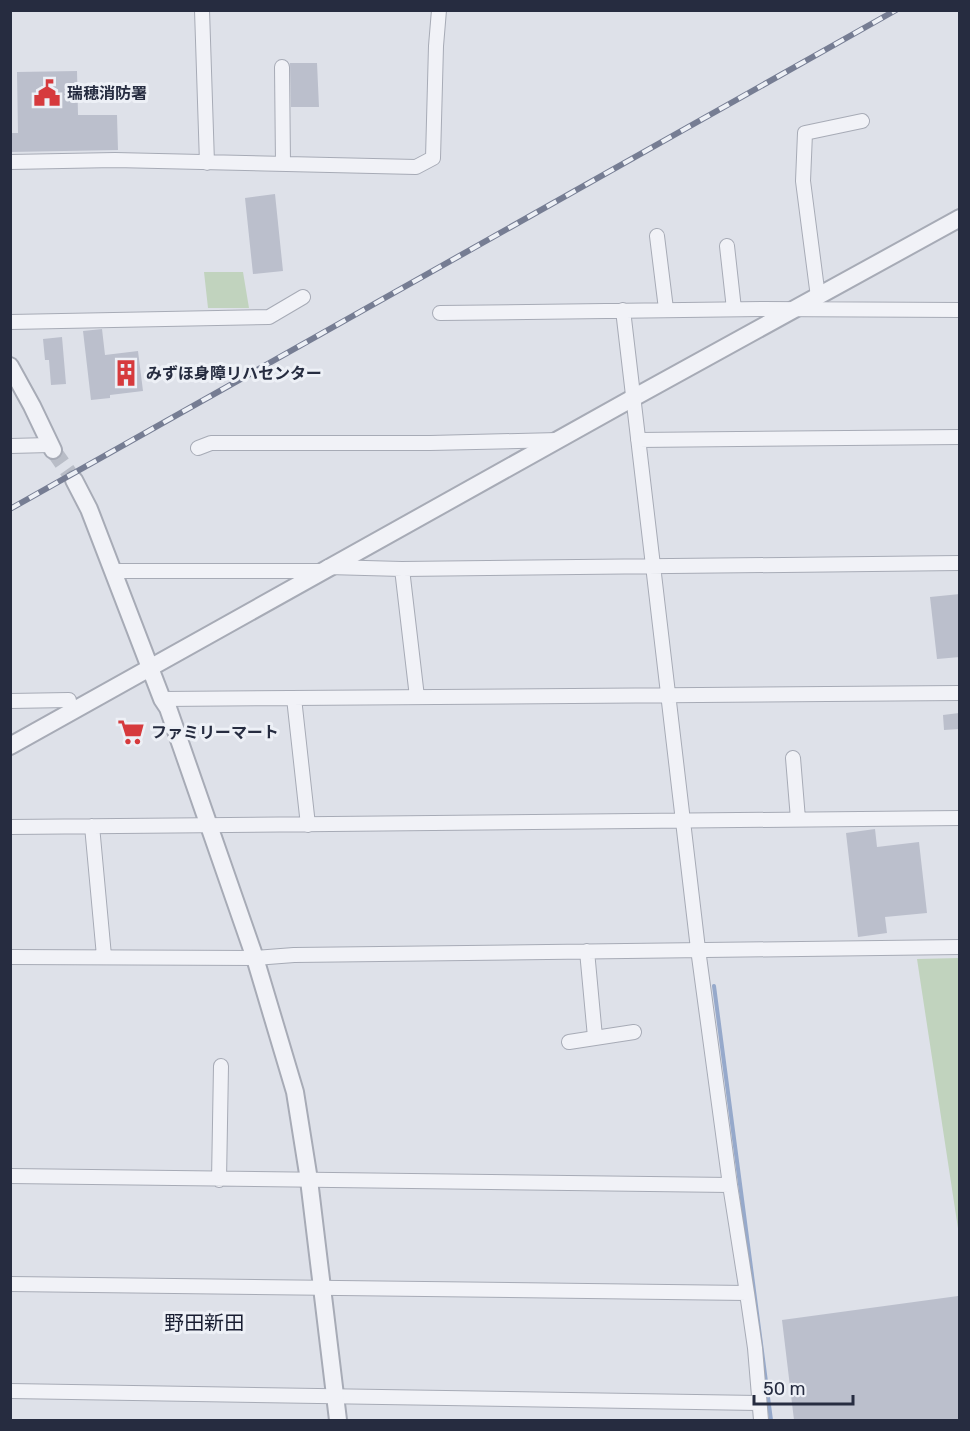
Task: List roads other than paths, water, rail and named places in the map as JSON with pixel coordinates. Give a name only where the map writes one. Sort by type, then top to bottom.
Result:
[{"type":"street","points":[[202,10],[207,163]]},
{"type":"street","points":[[10,162],[115,160],[416,167],[433,158],[439,10]]},
{"type":"street","points":[[282,67],[283,164]]},
{"type":"street","points":[[818,297],[802,181],[805,133],[862,121]]},
{"type":"street","points":[[10,746],[960,218]]},
{"type":"street","points":[[657,236],[666,309]]},
{"type":"street","points":[[727,246],[734,309]]},
{"type":"street","points":[[10,322],[269,317],[303,297]]},
{"type":"street","points":[[440,313],[666,309],[960,310]]},
{"type":"street","points":[[623,310],[698,949],[755,1348],[761,1420]]},
{"type":"street","points":[[10,366],[51,448],[10,446]]},
{"type":"street","points":[[638,440],[960,437]]},
{"type":"street","points":[[198,448],[211,443],[430,443],[558,440]]},
{"type":"street","points":[[74,480],[89,509],[162,699],[168,708],[255,958],[295,1092],[309,1180],[338,1420]]},
{"type":"street","points":[[114,571],[960,563]]},
{"type":"street","points":[[402,568],[417,697]]},
{"type":"street","points":[[162,699],[960,693]]},
{"type":"street","points":[[294,698],[308,825]]},
{"type":"street","points":[[10,701],[69,700]]},
{"type":"street","points":[[793,758],[798,819]]},
{"type":"street","points":[[10,826],[960,818]]},
{"type":"street","points":[[92,826],[104,956]]},
{"type":"street","points":[[10,957],[255,958],[306,955],[960,947]]},
{"type":"street","points":[[587,951],[595,1037]]},
{"type":"street","points":[[569,1042],[634,1032]]},
{"type":"street","points":[[219,1179],[221,1066]]},
{"type":"street","points":[[10,1176],[730,1185]]},
{"type":"street","points":[[10,1284],[747,1293]]},
{"type":"street","points":[[10,1391],[759,1403]]},
{"type":"waterway","points":[[714,986],[771,1420]]},
{"type":"tunnel","points":[[53,450],[74,480]]},
{"type":"railway","points":[[10,509],[896,10]]},
{"type":"place","name":"瑞穂消防署","points":[[47,93]]},
{"type":"place","name":"みずほ身障リハセンター","points":[[126,373]]},
{"type":"place","name":"ファミリーマート","points":[[131,732]]},
{"type":"district","name":"野田新田","points":[[204,1323]]}]
